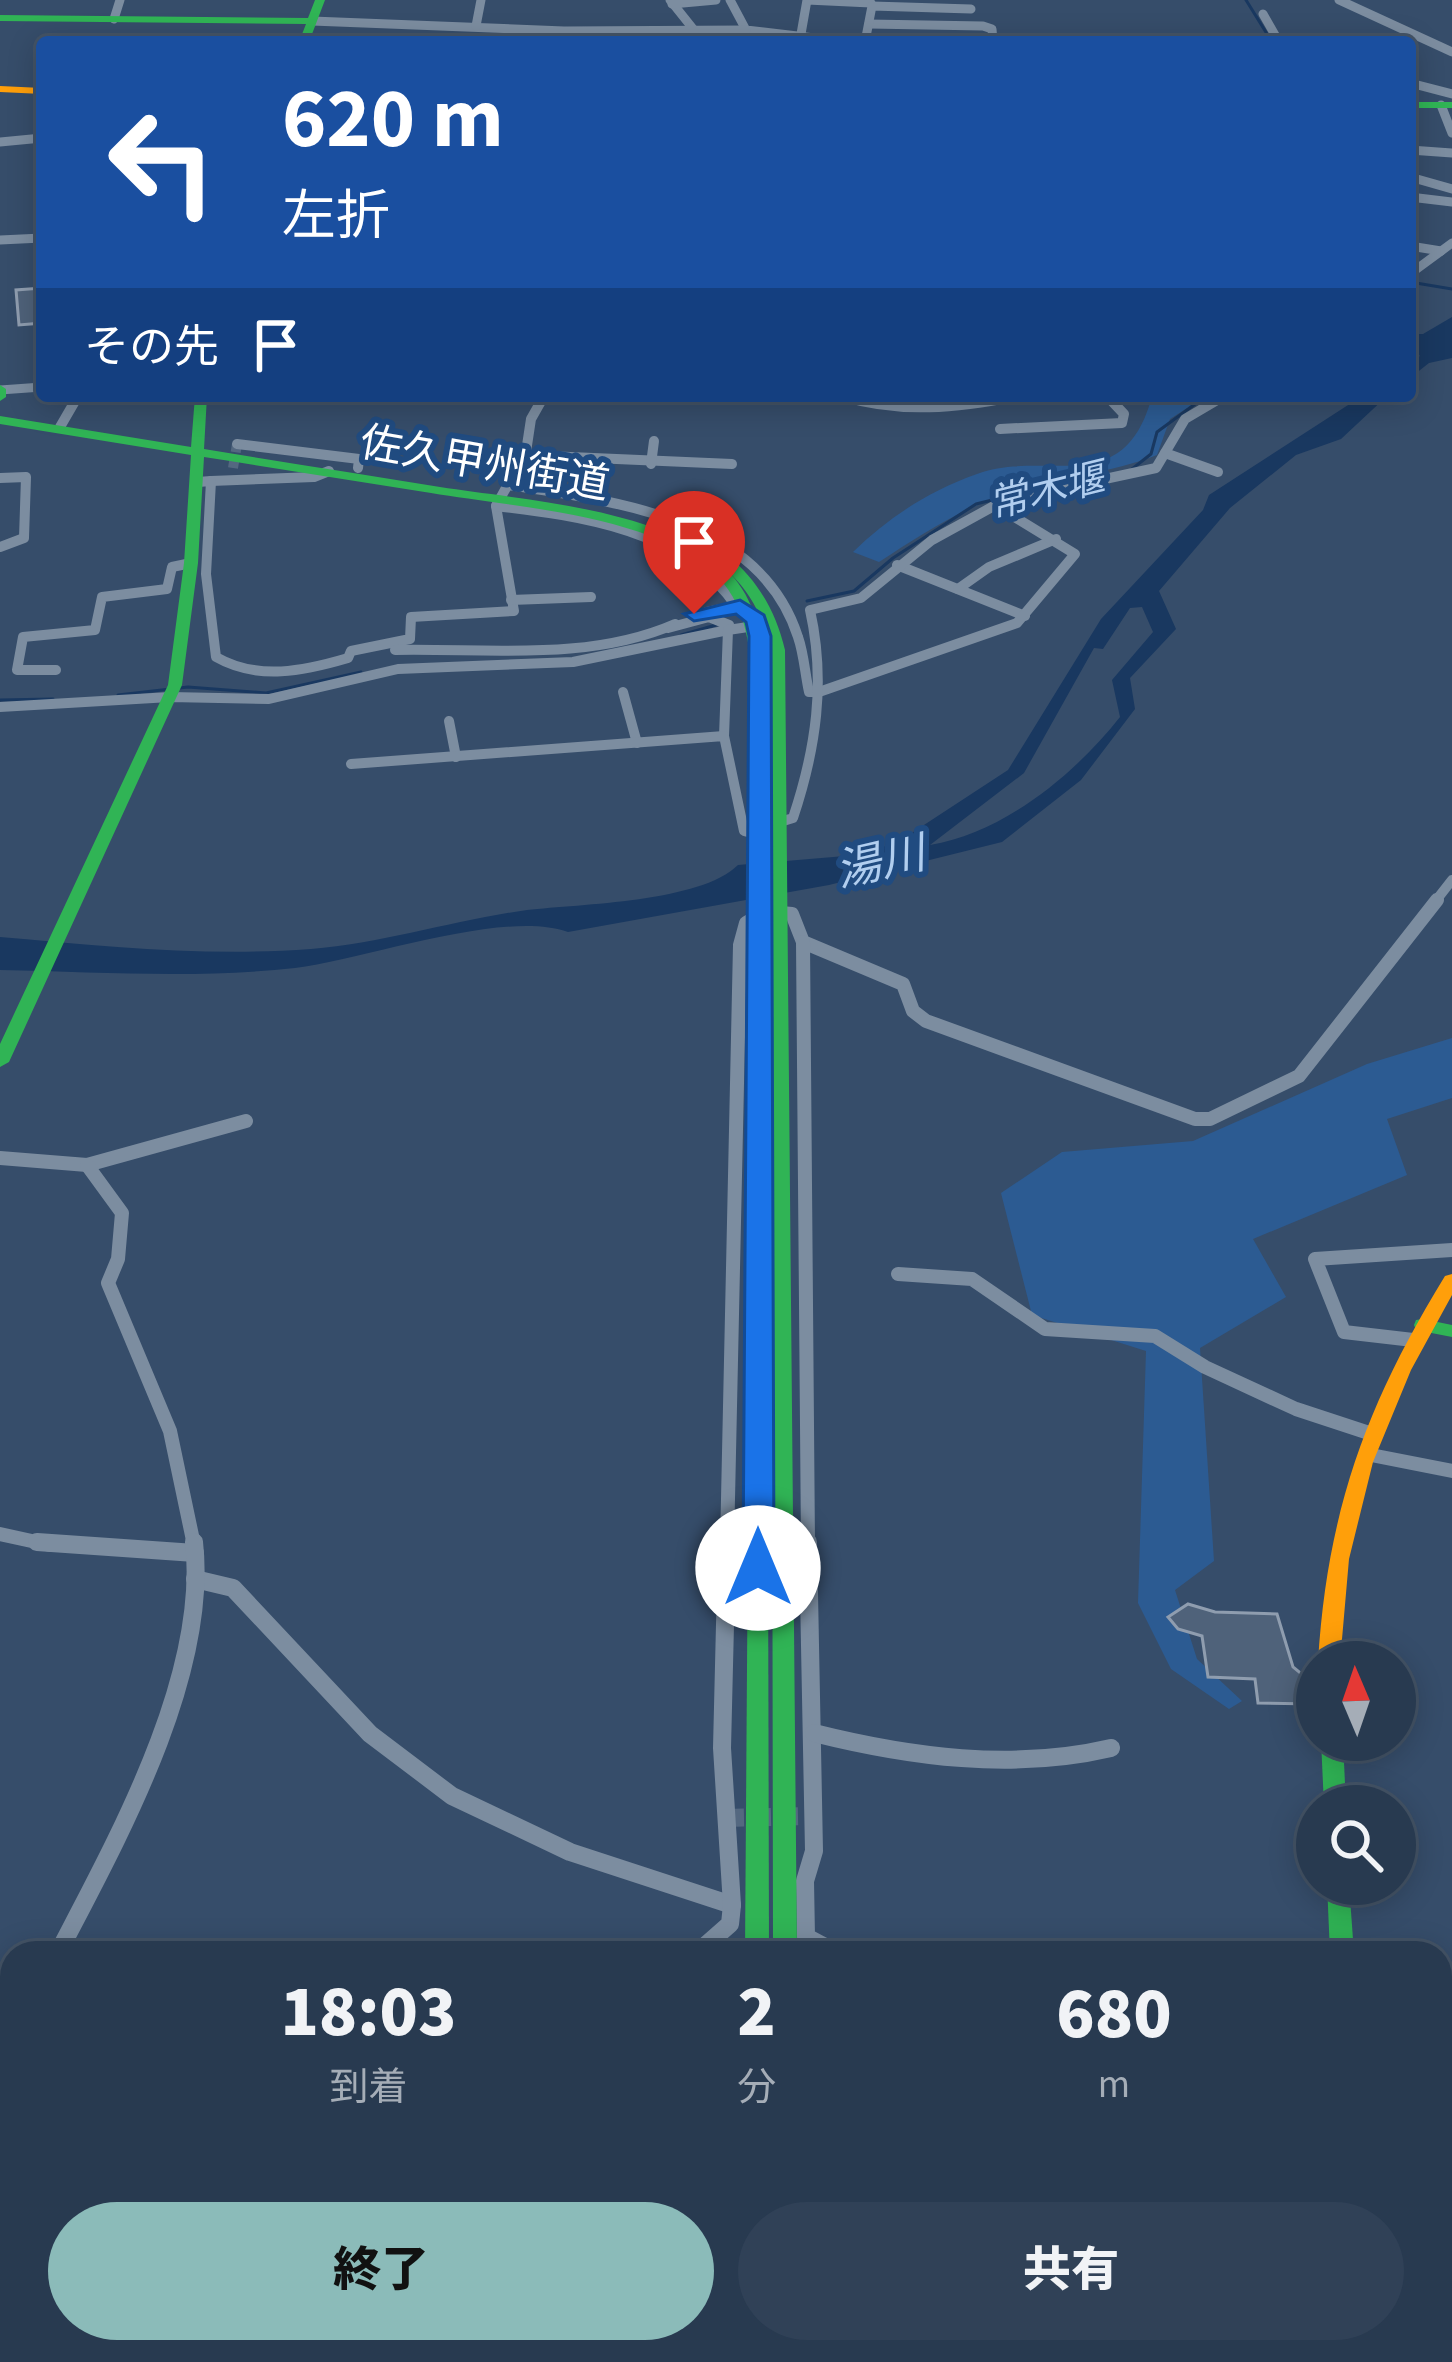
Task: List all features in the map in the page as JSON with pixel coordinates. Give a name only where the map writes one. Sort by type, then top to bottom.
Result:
[{"type":"main road","points":[[306,36],[320,0]]},
{"type":"main road","points":[[0,18],[117,10],[312,21]]},
{"type":"main road","points":[[0,89],[36,91]]},
{"type":"main road","points":[[1416,106],[1450,114]]},
{"type":"main road","points":[[0,1062],[172,692],[205,482],[201,402]]},
{"type":"main road","points":[[0,420],[201,449]]},
{"type":"main road","name":"佐久甲州街道","points":[[201,449],[358,468],[501,495]]},
{"type":"main road","name":"佐久甲州街道","points":[[201,449],[608,508],[676,530],[742,570],[769,616]]},
{"type":"main road","points":[[769,616],[778,650],[785,1941]]},
{"type":"main road","points":[[757,1941],[758,912],[769,616]]},
{"type":"main road","points":[[1329,1641],[1329,1604],[1353,1488],[1418,1332],[1452,1280]]},
{"type":"main road","points":[[1418,1332],[1452,1331]]},
{"type":"main road","points":[[1340,1905],[1341,1941]]},
{"type":"street","points":[[476,26],[482,0]]},
{"type":"street","points":[[671,2],[716,0]]},
{"type":"street","points":[[730,0],[746,30]]},
{"type":"street","points":[[802,34],[806,0],[971,4],[974,26]]},
{"type":"street","points":[[1339,0],[1452,52]]},
{"type":"street","points":[[671,2],[694,30],[718,36]]},
{"type":"street","points":[[866,36],[871,3]]},
{"type":"street","points":[[1263,14],[1276,36]]},
{"type":"street","points":[[312,21],[746,30],[814,36]]},
{"type":"street","points":[[869,24],[974,26],[992,29],[993,36]]},
{"type":"street","points":[[686,36],[694,30]]},
{"type":"street","points":[[1416,88],[1450,114]]},
{"type":"street","points":[[0,142],[36,138]]},
{"type":"street","points":[[1416,150],[1452,153]]},
{"type":"street","points":[[1416,179],[1446,187],[1452,178]]},
{"type":"street","points":[[1416,198],[1452,202]]},
{"type":"street","points":[[0,240],[36,238]]},
{"type":"street","points":[[1416,270],[1452,243]]},
{"type":"street","points":[[1416,247],[1441,251]]},
{"type":"street","points":[[0,392],[36,388]]},
{"type":"street","points":[[60,428],[74,402]]},
{"type":"street","points":[[348,658],[351,651],[410,639],[411,617],[514,611],[501,495],[524,455],[531,418],[540,402]]},
{"type":"street","points":[[872,402],[892,406],[986,402]]},
{"type":"street","points":[[1000,429],[1122,423],[1124,414],[1113,402]]},
{"type":"street","points":[[0,706],[172,692],[269,699],[408,668],[573,662],[861,598],[897,566],[994,505],[1149,470],[1166,453],[1185,419],[1214,402]]},
{"type":"street","points":[[652,464],[654,441]]},
{"type":"street","points":[[237,444],[359,459],[358,468]]},
{"type":"street","points":[[1166,453],[1218,472]]},
{"type":"street","points":[[524,455],[732,464]]},
{"type":"street","points":[[329,471],[314,477],[233,474],[205,482],[206,574],[215,657],[230,665],[274,672],[396,650],[599,644],[710,617],[726,620],[724,736],[743,831],[760,837]]},
{"type":"street","points":[[0,478],[26,477],[24,538],[0,547]]},
{"type":"street","points":[[501,495],[664,546],[706,571],[736,606]]},
{"type":"street","points":[[668,628],[694,614],[736,606],[769,616],[796,636],[809,692],[964,644],[1025,616],[1076,558],[1056,539],[994,505]]},
{"type":"street","points":[[958,589],[997,563],[1056,539]]},
{"type":"street","points":[[56,670],[17,670],[23,637],[95,630],[102,597],[167,589],[172,568],[191,563]]},
{"type":"street","points":[[897,566],[1025,616]]},
{"type":"street","points":[[511,600],[592,597]]},
{"type":"street","points":[[780,829],[793,818],[803,789],[819,692],[821,667],[811,610]]},
{"type":"street","points":[[623,692],[638,743]]},
{"type":"street","points":[[449,721],[456,757]]},
{"type":"street","points":[[351,764],[724,736]]},
{"type":"street","points":[[803,942],[894,978],[903,984],[913,1011],[926,1022],[1195,1119],[1210,1119],[1299,1076],[1452,880]]},
{"type":"street","points":[[781,907],[793,914],[803,942],[802,1270],[814,1733],[814,1851],[806,1881],[806,1937],[814,1941]]},
{"type":"street","points":[[711,1941],[730,1924],[732,1905],[722,1748],[740,945],[746,923],[758,912]]},
{"type":"street","points":[[0,1158],[87,1165],[246,1120]]},
{"type":"street","points":[[64,1941],[140,1777],[183,1659],[195,1579],[195,1553],[161,1403],[108,1283],[118,1259],[122,1213],[87,1165]]},
{"type":"street","points":[[1418,1332],[1344,1332],[1315,1259],[1452,1250]]},
{"type":"street","points":[[898,1274],[972,1279],[1045,1329],[1155,1336],[1205,1367],[1369,1444],[1452,1472]]},
{"type":"street","points":[[0,1534],[58,1547],[195,1553]]},
{"type":"street","points":[[195,1579],[233,1588],[396,1756],[453,1798],[654,1884],[732,1905]]},
{"type":"street","points":[[814,1733],[921,1757],[1073,1756],[1112,1748]]},
{"type":"shaded area","points":[[1150,402],[1197,402],[1170,419],[1157,455],[986,501],[879,562],[853,552],[910,506],[942,488],[1003,468],[1103,460],[1123,449],[1139,429]]},
{"type":"shaded area","points":[[1452,1038],[1452,1098],[1387,1119],[1407,1175],[1253,1239],[1286,1297],[1200,1348],[1214,1561],[1175,1590],[1197,1659],[1242,1701],[1229,1709],[1171,1669],[1138,1603],[1146,1351],[1032,1315],[1001,1193],[1062,1152],[1193,1141],[1367,1064]]},
{"type":"water","points":[[1452,317],[1452,358],[1429,363],[1416,373],[1420,356],[1416,334]]},
{"type":"water","name":"湯川","points":[[1353,402],[1381,402],[1341,439],[1296,455],[1230,508],[1159,591],[1176,629],[1130,678],[1135,709],[1081,780],[1002,842],[829,885],[568,932],[541,927],[472,931],[295,968],[185,974],[0,970],[0,937],[194,951],[311,949],[527,910],[669,894],[721,877],[738,865],[857,855],[898,842],[1008,770],[1101,619],[1203,510],[1209,495]],"holes":[[[1142,607],[1153,632],[1112,680],[1120,717],[1060,779],[985,828],[930,845],[1024,773],[1094,648],[1103,649],[1130,608]]]},
{"type":"building","points":[[36,288],[36,324],[19,325],[16,290]]},
{"type":"building","points":[[1188,1604],[1215,1612],[1277,1614],[1296,1669],[1296,1704],[1258,1703],[1255,1679],[1208,1677],[1202,1636],[1178,1629],[1168,1617]]},
{"type":"waterway","points":[[1246,0],[1268,36]]},
{"type":"waterway","points":[[1416,283],[1452,289]]},
{"type":"waterway","name":"常木堰","points":[[1132,469],[1151,454],[1157,432],[1198,402]]},
{"type":"waterway","name":"常木堰","points":[[807,601],[854,591],[893,558],[976,504],[1045,487]]},
{"type":"waterway","points":[[681,635],[716,625]]},
{"type":"waterway","points":[[118,695],[188,687],[266,693],[361,672]]},
{"type":"waterway","points":[[0,700],[53,699]]},
{"type":"tunnel","points":[[233,468],[237,444]]},
{"type":"tunnel","points":[[726,1818],[813,1816]]},
{"type":"traffic: fast","points":[[306,36],[320,0]]},
{"type":"traffic: fast","points":[[0,18],[312,21]]},
{"type":"traffic: fast","points":[[1416,105],[1452,105]]},
{"type":"traffic: fast","points":[[0,389],[0,397]]},
{"type":"traffic: fast","points":[[0,1062],[175,685],[191,563],[201,402]]},
{"type":"traffic: fast","points":[[0,420],[603,517],[642,529],[701,557],[740,596],[758,657],[760,698]]},
{"type":"traffic: fast","points":[[681,533],[717,554],[745,579],[766,610],[778,650],[785,1941]]},
{"type":"traffic: fast","points":[[1423,1325],[1452,1331]]},
{"type":"traffic: fast","points":[[757,1941],[758,1527]]},
{"type":"traffic: fast","points":[[1333,1761],[1334,1785]]},
{"type":"traffic: fast","points":[[1339,1905],[1341,1941]]},
{"type":"traffic: slow","points":[[0,89],[36,91]]},
{"type":"traffic: slow","points":[[758,1527],[760,698]]},
{"type":"traffic: slow","points":[[1330,1641],[1338,1559],[1363,1462],[1401,1370],[1452,1280]]},
{"type":"route","points":[[694,614],[740,607],[756,620],[760,636],[758,1568]]}]
